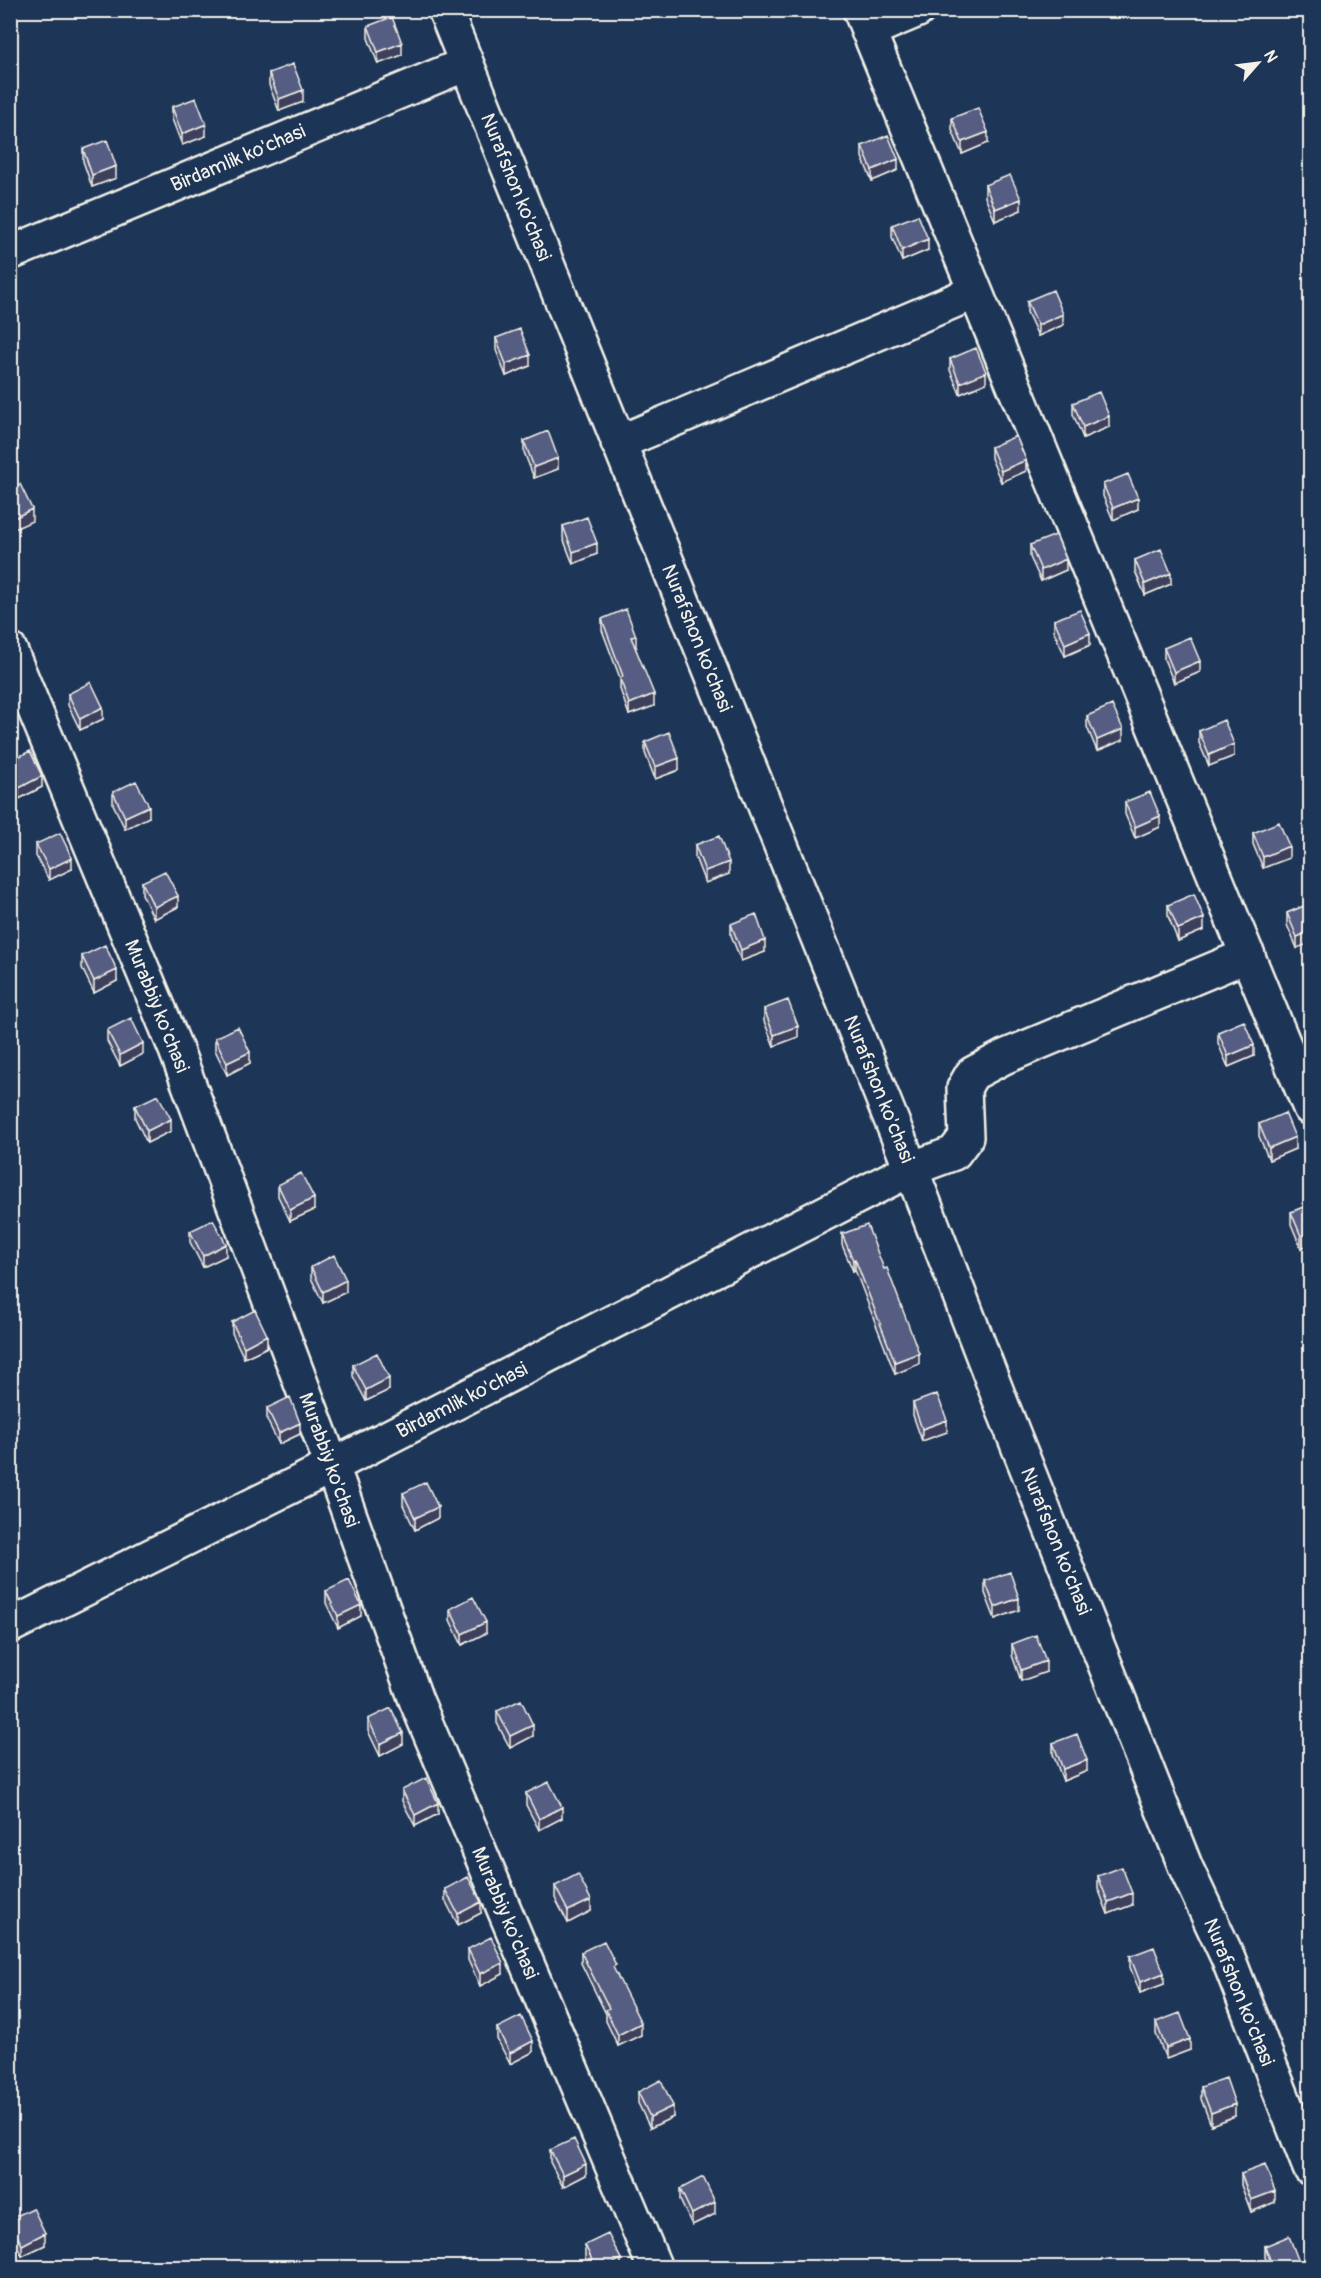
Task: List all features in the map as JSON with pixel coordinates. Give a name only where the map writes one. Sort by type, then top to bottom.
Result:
[{"type":"street","name":"Nurafshon ko'chasi","points":[[445,10],[911,1169],[1186,1868],[1228,1958],[1311,2168]]},
{"type":"street","points":[[918,10],[864,21],[1311,1108]]},
{"type":"street","name":"Birdamlik ko'chasi","points":[[10,253],[466,64]]},
{"type":"street","points":[[618,443],[975,292]]},
{"type":"street","name":"Murabbiy ko'chasi","points":[[10,650],[176,1050],[332,1466],[416,1700],[655,2268]]},
{"type":"street","name":"Birdamlik ko'chasi","points":[[10,1626],[332,1466],[911,1169],[954,1153],[966,1137],[964,1088],[972,1074],[1004,1057],[1248,955]]},
{"type":"building","points":[[392,17],[402,43],[378,52],[368,26]]},
{"type":"building","points":[[293,64],[303,90],[279,99],[269,73]]},
{"type":"building","points":[[196,98],[206,124],[182,134],[172,107]]},
{"type":"building","points":[[978,108],[988,132],[962,142],[952,118]]},
{"type":"building","points":[[888,135],[898,159],[872,170],[862,146]]},
{"type":"building","points":[[107,140],[116,166],[92,175],[83,149]]},
{"type":"building","points":[[1010,175],[1021,199],[995,209],[985,185]]},
{"type":"building","points":[[918,215],[928,239],[902,250],[892,225]]},
{"type":"building","points":[[1053,290],[1063,314],[1038,325],[1027,301]]},
{"type":"building","points":[[520,329],[530,355],[506,364],[496,338]]},
{"type":"building","points":[[976,348],[986,372],[960,383],[950,359]]},
{"type":"building","points":[[1099,392],[1109,416],[1083,427],[1073,403]]},
{"type":"building","points":[[548,431],[558,458],[534,467],[524,441]]},
{"type":"building","points":[[1016,436],[1026,460],[1001,471],[991,447]]},
{"type":"building","points":[[1128,474],[1138,498],[1113,508],[1103,484]]},
{"type":"building","points":[[20,484],[32,509],[10,520],[10,489]]},
{"type":"building","points":[[587,517],[597,543],[573,552],[563,526]]},
{"type":"building","points":[[1056,535],[1066,559],[1041,570],[1030,545]]},
{"type":"building","points":[[1161,549],[1171,573],[1145,584],[1135,560]]},
{"type":"building","points":[[626,609],[636,636],[631,637],[654,694],[629,704],[620,678],[623,676],[602,619]]},
{"type":"building","points":[[1080,610],[1090,633],[1065,644],[1054,620]]},
{"type":"building","points":[[1190,637],[1200,661],[1174,672],[1164,648]]},
{"type":"building","points":[[91,682],[103,707],[80,719],[68,694]]},
{"type":"building","points":[[1112,705],[1123,729],[1097,740],[1087,716]]},
{"type":"building","points":[[1224,720],[1234,744],[1209,755],[1199,731]]},
{"type":"building","points":[[669,732],[679,758],[655,767],[645,742]]},
{"type":"building","points":[[30,751],[42,776],[19,788],[10,771],[10,761]]},
{"type":"building","points":[[136,781],[149,806],[125,817],[113,792]]},
{"type":"building","points":[[1150,792],[1160,816],[1135,827],[1125,802]]},
{"type":"building","points":[[1279,822],[1289,846],[1263,857],[1253,833]]},
{"type":"building","points":[[60,833],[72,858],[49,869],[36,844]]},
{"type":"building","points":[[719,836],[729,862],[705,871],[695,845]]},
{"type":"building","points":[[165,871],[178,896],[154,907],[142,882]]},
{"type":"building","points":[[1194,894],[1204,918],[1178,929],[1168,905]]},
{"type":"building","points":[[1311,903],[1311,931],[1297,937],[1287,913]]},
{"type":"building","points":[[756,914],[765,940],[741,950],[731,924]]},
{"type":"building","points":[[105,945],[117,970],[94,981],[82,956]]},
{"type":"building","points":[[788,1000],[798,1026],[774,1035],[764,1009]]},
{"type":"building","points":[[131,1018],[143,1043],[120,1055],[107,1030]]},
{"type":"building","points":[[1244,1021],[1254,1045],[1228,1056],[1218,1032]]},
{"type":"building","points":[[238,1027],[250,1052],[227,1063],[215,1038]]},
{"type":"building","points":[[158,1095],[171,1119],[147,1131],[135,1106]]},
{"type":"building","points":[[1285,1113],[1295,1137],[1269,1148],[1259,1124]]},
{"type":"building","points":[[301,1173],[314,1198],[290,1210],[278,1185]]},
{"type":"building","points":[[1311,1204],[1311,1233],[1301,1236],[1291,1212]]},
{"type":"building","points":[[213,1220],[226,1244],[203,1256],[190,1231]]},
{"type":"building","points":[[867,1225],[884,1269],[887,1268],[919,1353],[895,1362],[855,1259],[853,1260],[842,1234]]},
{"type":"building","points":[[334,1255],[346,1280],[323,1292],[311,1267]]},
{"type":"building","points":[[255,1310],[267,1335],[244,1347],[232,1322]]},
{"type":"building","points":[[377,1353],[389,1378],[366,1390],[353,1365]]},
{"type":"building","points":[[937,1394],[947,1420],[922,1429],[913,1403]]},
{"type":"building","points":[[290,1397],[300,1423],[279,1433],[267,1408]]},
{"type":"building","points":[[426,1482],[438,1507],[415,1518],[403,1493]]},
{"type":"building","points":[[1010,1572],[1019,1598],[995,1607],[985,1581]]},
{"type":"building","points":[[349,1580],[361,1605],[338,1616],[326,1591]]},
{"type":"building","points":[[473,1597],[486,1622],[462,1634],[450,1609]]},
{"type":"building","points":[[1036,1635],[1046,1661],[1021,1670],[1012,1644]]},
{"type":"building","points":[[521,1700],[533,1725],[510,1736],[497,1711]]},
{"type":"building","points":[[391,1708],[403,1733],[380,1744],[368,1719]]},
{"type":"building","points":[[1077,1734],[1087,1760],[1063,1769],[1053,1743]]},
{"type":"building","points":[[426,1778],[438,1803],[415,1815],[402,1790]]},
{"type":"building","points":[[549,1782],[562,1807],[539,1819],[526,1793]]},
{"type":"building","points":[[1122,1867],[1132,1893],[1108,1902],[1098,1876]]},
{"type":"building","points":[[578,1874],[591,1900],[568,1911],[555,1886]]},
{"type":"building","points":[[468,1877],[481,1902],[458,1914],[445,1889]]},
{"type":"building","points":[[491,1937],[503,1963],[480,1974],[468,1949]]},
{"type":"building","points":[[604,1941],[616,1965],[613,1967],[641,2023],[618,2035],[606,2010],[609,2008],[581,1952]]},
{"type":"building","points":[[1154,1947],[1164,1973],[1140,1982],[1130,1956]]},
{"type":"building","points":[[1180,2013],[1190,2039],[1166,2048],[1156,2022]]},
{"type":"building","points":[[521,2016],[533,2041],[510,2053],[497,2028]]},
{"type":"building","points":[[1226,2078],[1235,2104],[1211,2113],[1201,2087]]},
{"type":"building","points":[[661,2080],[673,2106],[650,2117],[638,2092]]},
{"type":"building","points":[[574,2139],[586,2164],[563,2175],[550,2150]]},
{"type":"building","points":[[1265,2165],[1275,2191],[1251,2200],[1241,2174]]},
{"type":"building","points":[[703,2177],[715,2202],[692,2214],[680,2189]]},
{"type":"building","points":[[33,2208],[45,2233],[22,2245],[10,2219]]},
{"type":"building","points":[[608,2234],[621,2259],[603,2268],[596,2268],[585,2245]]},
{"type":"building","points":[[1289,2236],[1299,2262],[1285,2268],[1273,2268],[1265,2246]]}]
